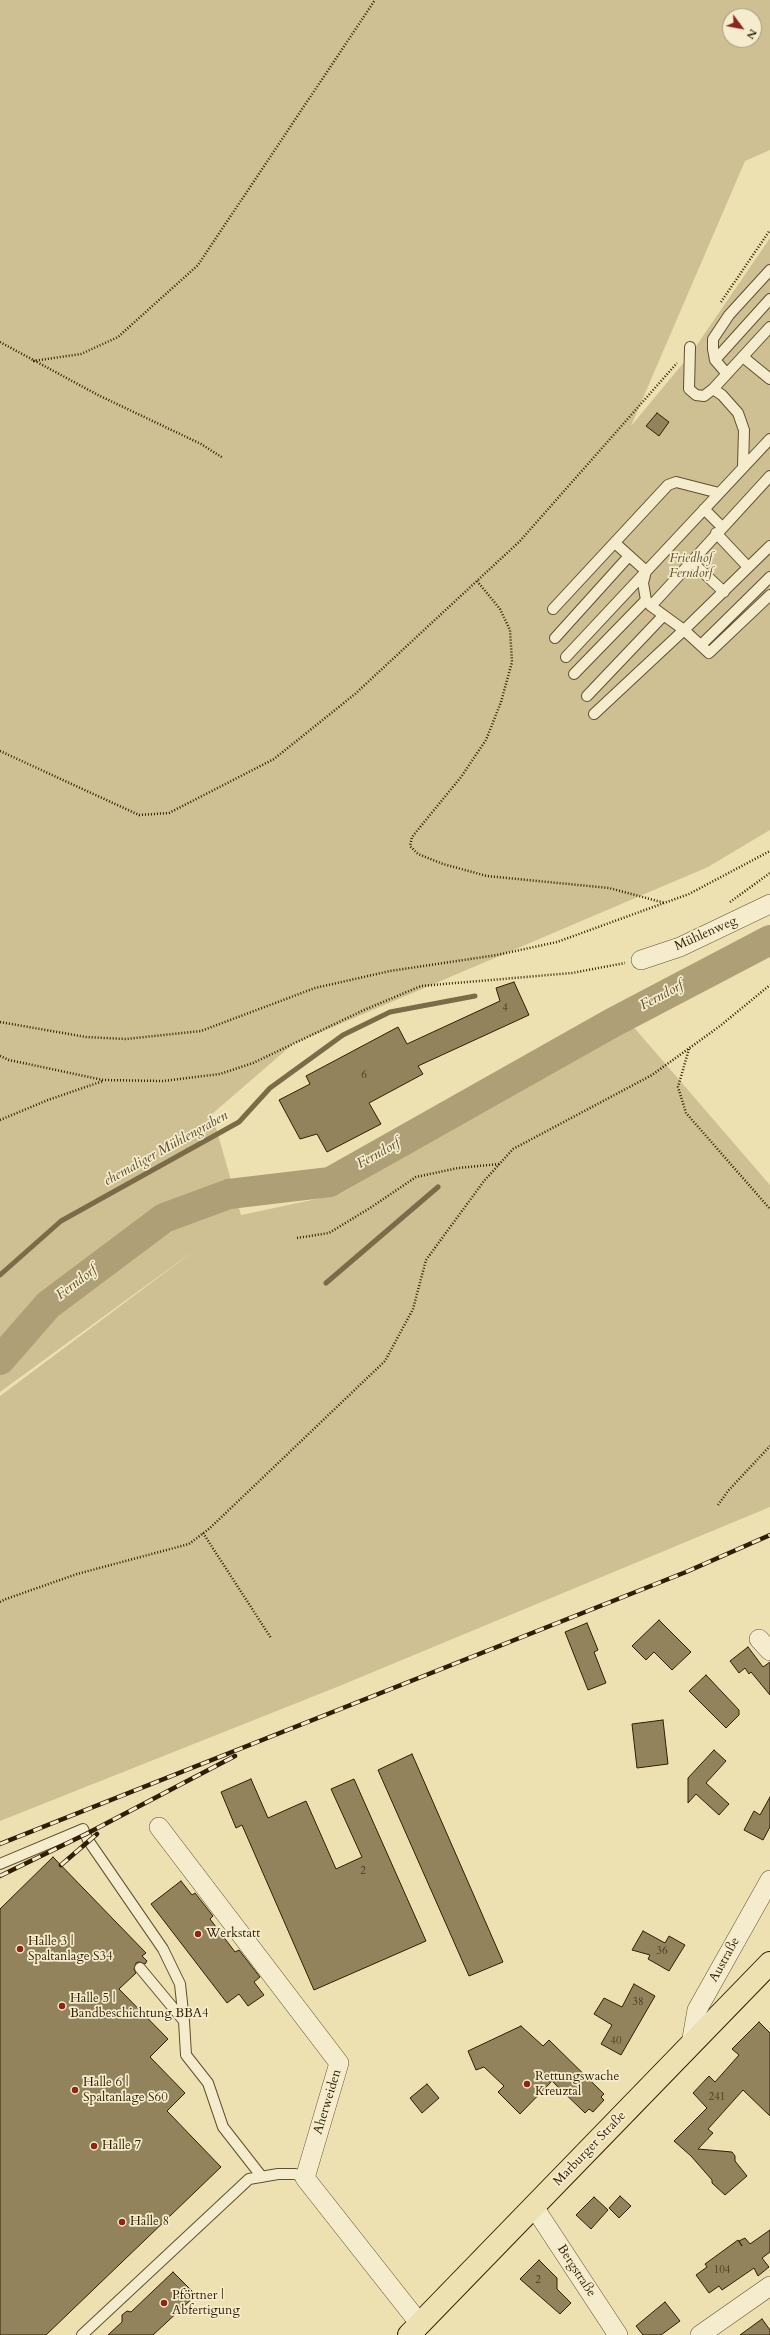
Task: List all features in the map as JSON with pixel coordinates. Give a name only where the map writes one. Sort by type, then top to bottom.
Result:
[{"type":"main road","name":"Marburger Straße","points":[[414,2330],[770,1963]]},
{"type":"street","name":"Mühlenweg","points":[[642,960],[680,947],[770,904]]},
{"type":"street","name":"Aherweiden","points":[[159,1827],[340,2063],[305,2178]]},
{"type":"street","name":"Austraße","points":[[691,2044],[697,2010],[770,1880]]},
{"type":"street","points":[[305,2178],[414,2330]]},
{"type":"street","name":"Bergstraße","points":[[534,2208],[618,2335]]},
{"type":"street","points":[[700,2335],[770,2286]]},
{"type":"lane","points":[[727,374],[716,360],[713,349],[713,339],[718,329],[770,270]]},
{"type":"lane","points":[[716,360],[770,299]]},
{"type":"lane","points":[[690,347],[689,389],[696,395],[704,396],[713,390],[770,327]]},
{"type":"lane","points":[[743,357],[770,379]]},
{"type":"lane","points":[[713,390],[722,395],[738,413],[744,430],[743,467]]},
{"type":"lane","points":[[566,657],[770,439]]},
{"type":"lane","points":[[574,674],[691,561],[770,476]]},
{"type":"lane","points":[[553,609],[615,544],[668,485],[676,482],[719,493]]},
{"type":"lane","points":[[704,509],[748,567]]},
{"type":"lane","points":[[615,544],[646,571]]},
{"type":"lane","points":[[594,714],[724,592],[770,546]]},
{"type":"lane","points":[[555,638],[629,556]]},
{"type":"lane","points":[[691,561],[724,592]]},
{"type":"lane","points":[[646,571],[643,583],[648,603],[663,616],[684,630],[709,653],[770,595]]},
{"type":"lane","points":[[701,645],[770,577]]},
{"type":"lane","points":[[587,696],[663,616]]},
{"type":"lane","points":[[0,1864],[83,1829],[88,1840],[163,1949],[180,1984],[186,2055],[208,2083],[222,2127],[262,2177]]},
{"type":"lane","points":[[140,1968],[184,2021]]},
{"type":"lane","points":[[82,2335],[249,2179],[295,2174],[305,2178]]},
{"type":"path","points":[[33,361],[81,354],[118,337],[198,265],[375,0]]},
{"type":"path","points":[[717,308],[770,230]]},
{"type":"path","points":[[0,342],[98,395],[201,444],[223,458]]},
{"type":"path","points":[[0,751],[139,815],[169,813],[274,759],[355,694],[520,541],[690,347]]},
{"type":"path","points":[[477,581],[500,610],[510,630],[512,662],[502,702],[486,740],[461,777],[412,837],[410,846],[418,854],[443,864],[487,876],[609,888],[665,903]]},
{"type":"path","points":[[0,1022],[86,1037],[126,1039],[202,1031],[315,988],[390,971],[497,955],[557,942],[696,891],[770,851]]},
{"type":"path","points":[[0,1056],[9,1060],[103,1080],[162,1082],[220,1074],[253,1063],[350,1016],[421,986],[572,973],[642,960]]},
{"type":"path","points":[[0,1602],[77,1574],[189,1544],[203,1533],[385,1361],[413,1309],[426,1260],[484,1181],[513,1149],[652,1075],[770,985]]},
{"type":"path","points":[[689,1048],[678,1087],[686,1113],[770,1209]]},
{"type":"path","points":[[0,1120],[48,1100],[103,1080]]},
{"type":"path","points":[[297,1238],[328,1233],[370,1208],[416,1176],[458,1168],[499,1164]]},
{"type":"path","points":[[718,1505],[728,1491],[770,1446]]},
{"type":"path","points":[[203,1533],[271,1638]]},
{"type":"green space","name":"Friedhof Ferndorf","points":[[0,0],[770,0],[770,150],[745,161],[631,426],[690,355],[770,238],[770,830],[708,867],[293,1044],[212,1114],[241,1215],[340,1194],[631,1024],[770,1185],[770,1507],[337,1687],[0,1821],[0,1396],[199,1247],[0,1392]]},
{"type":"building","points":[[657,413],[669,422],[659,436],[646,426]]},
{"type":"building","points":[[514,982],[529,1015],[418,1066],[423,1074],[369,1103],[381,1124],[327,1152],[317,1134],[300,1139],[279,1100],[310,1084],[306,1076],[398,1027],[407,1044],[500,1001],[496,988]]},
{"type":"building","points":[[659,1620],[691,1652],[672,1670],[654,1652],[646,1660],[632,1646]]},
{"type":"building","points":[[587,1623],[598,1650],[594,1652],[606,1683],[588,1690],[565,1632]]},
{"type":"building","points":[[748,1647],[763,1667],[770,1662],[770,1695],[751,1672],[749,1674],[745,1668],[739,1673],[730,1661]]},
{"type":"building","points":[[706,1675],[739,1710],[739,1715],[726,1728],[689,1691]]},
{"type":"building","points":[[663,1720],[668,1764],[637,1768],[632,1724]]},
{"type":"building","points":[[714,1750],[726,1761],[706,1783],[729,1804],[719,1815],[696,1794],[688,1803],[688,1778]]},
{"type":"building","points":[[412,1754],[503,1962],[469,1976],[378,1770]]},
{"type":"building","points":[[251,1779],[268,1818],[306,1801],[336,1869],[362,1857],[331,1789],[354,1779],[426,1941],[314,1990],[242,1825],[236,1828],[221,1792]]},
{"type":"building","points":[[770,1797],[770,1827],[763,1840],[744,1830],[754,1811],[760,1815]]},
{"type":"building","points":[[53,1857],[146,1953],[142,1956],[147,1961],[145,1964],[139,1962],[136,1963],[134,1969],[136,1973],[119,1989],[168,2039],[150,2057],[185,2093],[167,2111],[221,2167],[46,2335],[0,2335],[0,1909]]},
{"type":"building","name":"Werkstatt","points":[[181,1881],[192,1895],[195,1893],[213,1916],[210,1919],[235,1952],[239,1950],[260,1977],[254,1982],[264,1995],[248,2006],[239,1994],[227,2003],[151,1904]]},
{"type":"building","points":[[643,1931],[665,1943],[669,1936],[685,1945],[669,1971],[648,1959],[650,1955],[632,1950]]},
{"type":"building","points":[[634,1984],[655,1996],[621,2055],[601,2044],[612,2025],[594,2014],[604,1998],[622,2007]]},
{"type":"building","points":[[759,2022],[770,2033],[770,2116],[743,2090],[708,2129],[713,2133],[698,2149],[732,2152],[735,2156],[735,2161],[747,2176],[725,2195],[712,2183],[712,2180],[691,2156],[674,2141],[707,2108],[693,2093],[709,2076],[715,2082],[739,2055],[732,2049]]},
{"type":"building","points":[[521,2026],[543,2046],[549,2040],[604,2094],[601,2097],[604,2100],[593,2112],[589,2109],[585,2113],[552,2081],[520,2114],[498,2092],[504,2086],[484,2067],[476,2070],[468,2051]]},
{"type":"building","points":[[427,2084],[439,2098],[422,2113],[410,2098]]},
{"type":"building","points":[[620,2196],[631,2206],[619,2218],[609,2208]]},
{"type":"building","points":[[594,2197],[608,2210],[591,2229],[576,2215]]},
{"type":"building","points":[[770,2230],[770,2252],[762,2258],[769,2267],[758,2276],[754,2268],[722,2290],[719,2286],[709,2293],[696,2275],[707,2267],[705,2264],[738,2240],[742,2246],[739,2241],[745,2238],[750,2244]]},
{"type":"building","points":[[539,2260],[557,2278],[557,2289],[571,2303],[560,2314],[520,2279]]},
{"type":"building","name":"Pförtner | Abfertigung","points":[[173,2272],[196,2295],[153,2335],[108,2335],[122,2322],[122,2315],[127,2311],[131,2312]]},
{"type":"building","points":[[665,2302],[680,2321],[661,2335],[643,2335],[636,2326]]},
{"type":"building","points":[[762,2319],[770,2330],[770,2335],[740,2335]]},
{"type":"waterway","name":"Ferndorf","points":[[0,1360],[48,1305],[164,1218],[229,1194],[330,1182],[612,1023],[770,940]]},
{"type":"waterway","name":"ehemaliger Mühlengraben","points":[[0,1275],[61,1221],[239,1122],[270,1088],[343,1035],[390,1012],[475,996]]},
{"type":"waterway","points":[[326,1283],[438,1187]]},
{"type":"railway","points":[[0,1844],[686,1572],[770,1535]]},
{"type":"railway","points":[[0,1876],[86,1834],[235,1756]]},
{"type":"railway","points":[[61,1865],[97,1834]]},
{"type":"place","name":"Werkstatt","points":[[198,1934]]},
{"type":"place","name":"Halle 3 | Spaltanlage S34","points":[[20,1949]]},
{"type":"place","name":"Halle 5 | Bandbeschichtung BBA4","points":[[62,2006]]},
{"type":"place","name":"Rettungswache Kreuztal","points":[[527,2084]]},
{"type":"place","name":"Halle 6 | Spaltanlage S60","points":[[75,2090]]},
{"type":"place","name":"Halle 7","points":[[94,2146]]},
{"type":"place","name":"Halle 8","points":[[122,2222]]},
{"type":"place","name":"Pförtner | Abfertigung","points":[[164,2303]]}]
